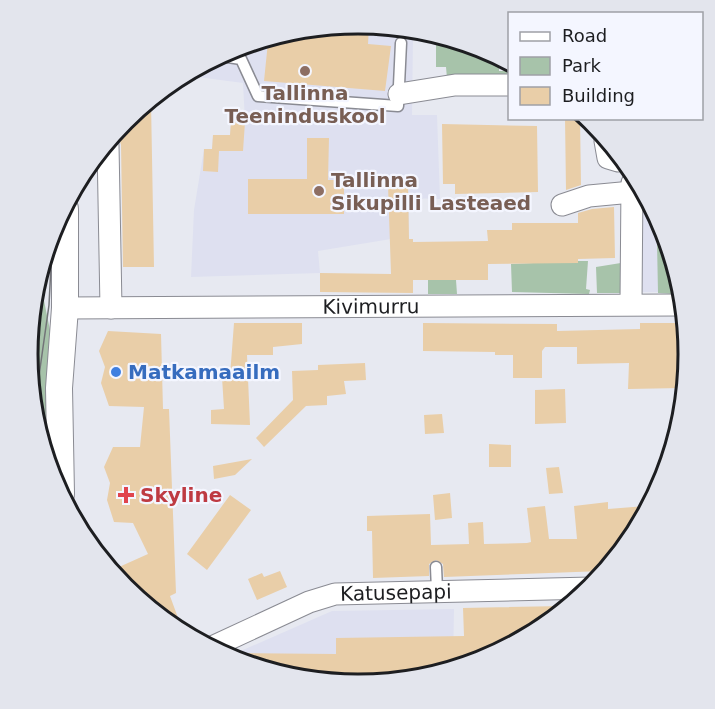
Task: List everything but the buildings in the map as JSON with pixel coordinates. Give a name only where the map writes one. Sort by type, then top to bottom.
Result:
[{"type":"street","points":[[399,94],[456,85],[508,85]]},
{"type":"street","points":[[108,155],[111,308]]},
{"type":"street","points":[[562,205],[589,196],[630,187]]},
{"type":"street","points":[[631,304],[632,190]]},
{"type":"street","points":[[61,474],[59,388],[64,308],[65,226]]},
{"type":"street","name":"Kivimurru","points":[[64,308],[673,305]]},
{"type":"street","name":"Katusepapi","points":[[220,643],[309,602],[335,594],[576,588]]},
{"type":"lane","points":[[238,58],[241,58],[258,96],[398,106],[401,43]]},
{"type":"lane","points":[[436,567],[437,590]]},
{"type":"shaded area","name":"Tallinna Sikupilli Lasteaed","points":[[358,34],[413,40],[412,115],[437,115],[440,199],[409,198],[409,239],[391,239],[318,251],[320,273],[191,277],[194,210],[204,149],[212,149],[213,135],[230,135],[231,121],[245,121],[243,83],[198,77],[255,51],[316,37]]},
{"type":"shaded area","points":[[639,203],[661,252],[671,292],[639,292]]},
{"type":"shaded area","points":[[454,609],[453,660],[399,672],[337,674],[275,664],[239,652],[332,611]]},
{"type":"green space","points":[[436,44],[460,51],[499,68],[499,71],[508,72],[508,79],[447,78],[446,67],[436,67]]},
{"type":"green space","points":[[657,242],[671,294],[658,293]]},
{"type":"green space","points":[[588,261],[586,289],[590,290],[589,294],[512,292],[511,264]]},
{"type":"green space","points":[[627,262],[625,293],[597,293],[596,267]]},
{"type":"green space","points":[[428,278],[456,280],[457,294],[428,294]]},
{"type":"green space","points":[[43,296],[50,330],[46,429],[38,375],[38,334]]},
{"type":"tram line","points":[[38,380],[49,305],[51,261]]},
{"type":"place","name":"Tallinna Teeninduskool","points":[[305,71]]},
{"type":"place","name":"Tallinna Sikupilli Lasteaed","points":[[319,191]]},
{"type":"place","name":"Matkamaailm","points":[[116,372]]},
{"type":"place","name":"Skyline","points":[[126,495]]}]
